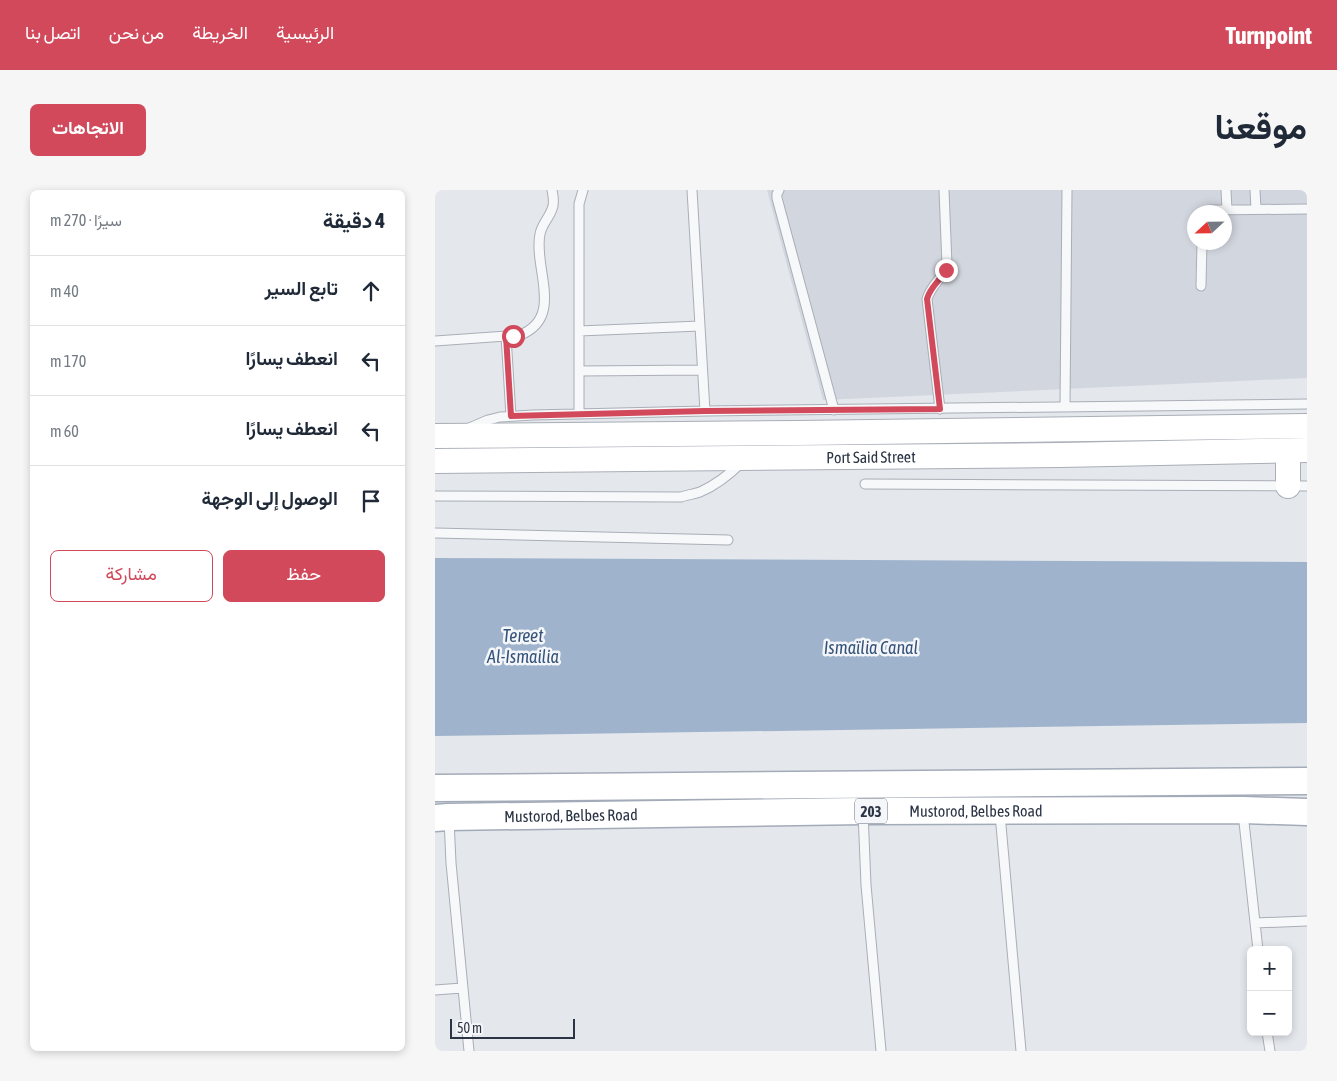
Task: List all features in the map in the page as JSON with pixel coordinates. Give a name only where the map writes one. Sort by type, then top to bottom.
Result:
[{"type":"main road","name":"Port Said Street","points":[[447,436],[1307,426]]},
{"type":"main road","name":"Port Said Street","points":[[435,462],[1297,451]]},
{"type":"main road","points":[[1297,451],[1298,486]]},
{"type":"main road","name":"Mustorod, Belbes Road","points":[[435,788],[1307,780]]},
{"type":"main road","name":"Mustorod, Belbes Road","points":[[442,818],[1000,811],[1243,810],[1307,812]]},
{"type":"lane","points":[[435,341],[520,335],[537,324],[545,306],[539,240],[543,225],[552,209],[554,201],[553,190]]},
{"type":"lane","points":[[579,414],[579,204],[583,190]]},
{"type":"lane","points":[[693,190],[705,411]]},
{"type":"lane","points":[[779,190],[777,198],[834,410]]},
{"type":"lane","points":[[940,409],[927,304],[928,293],[943,275],[947,264],[944,190]]},
{"type":"lane","points":[[1065,407],[1067,190]]},
{"type":"lane","points":[[1226,190],[1227,205]]},
{"type":"lane","points":[[1255,190],[1255,209]]},
{"type":"lane","points":[[1232,210],[1307,209]]},
{"type":"lane","points":[[1201,286],[1202,250]]},
{"type":"lane","points":[[579,331],[700,326]]},
{"type":"lane","points":[[506,336],[511,416]]},
{"type":"lane","points":[[579,371],[703,370]]},
{"type":"lane","points":[[447,436],[483,422],[511,416],[705,411],[1307,404]]},
{"type":"lane","points":[[435,496],[681,497],[700,492],[719,481],[745,458]]},
{"type":"lane","points":[[865,484],[1298,486]]},
{"type":"lane","points":[[435,533],[728,540]]},
{"type":"lane","points":[[1243,810],[1258,946]]},
{"type":"lane","points":[[1000,811],[1021,1051]]},
{"type":"lane","points":[[863,812],[866,885],[881,1051]]},
{"type":"lane","points":[[442,818],[452,873],[469,1051]]},
{"type":"lane","points":[[1255,923],[1307,921]]},
{"type":"lane","points":[[435,990],[462,988]]},
{"type":"lane","points":[[1268,1036],[1270,1051]]},
{"type":"shaded area","points":[[767,190],[1307,190],[1307,378],[823,400]]},
{"type":"water","name":"Tereet Al-Ismailia","points":[[435,558],[1307,562],[1307,723],[435,736]]},
{"type":"route","points":[[513,336],[506,336],[511,416],[705,411],[940,409],[927,299],[931,288],[946,270]]},
{"type":"water label","name":"Ismaïlia Canal","points":[[871,647]]}]
